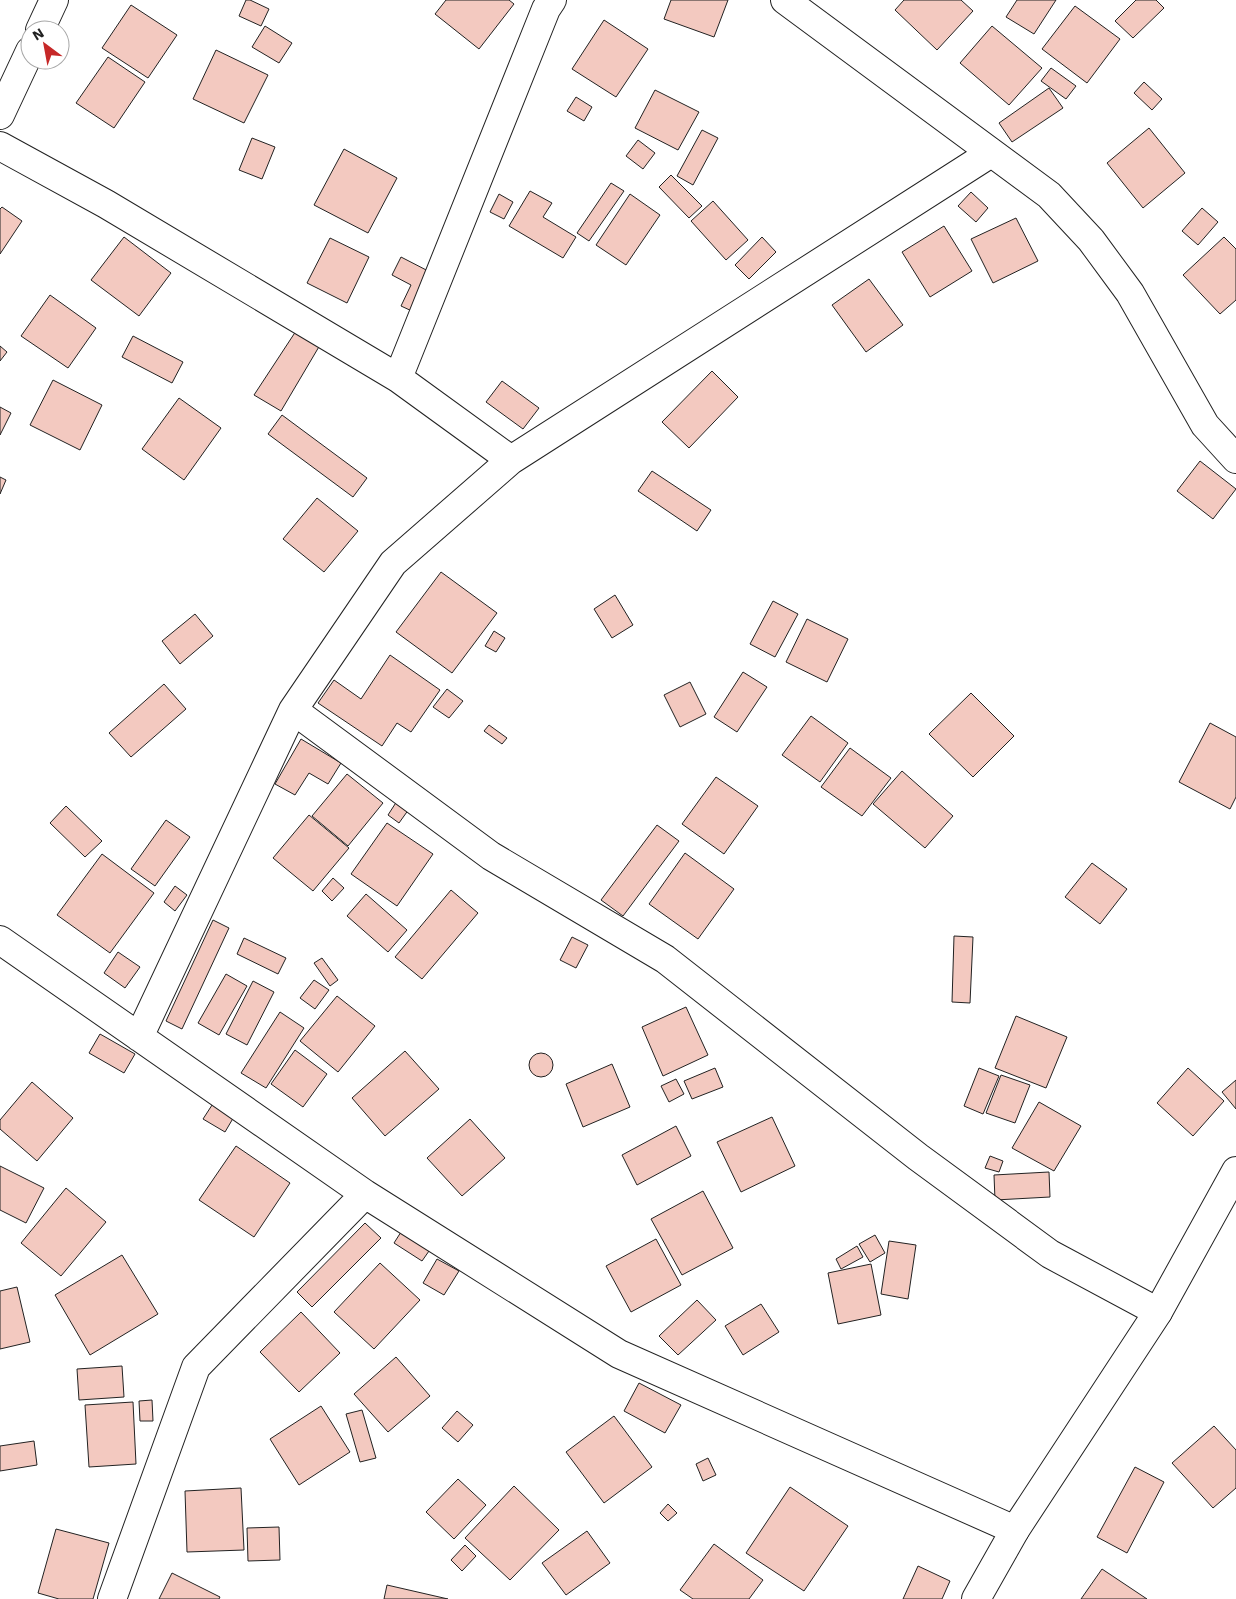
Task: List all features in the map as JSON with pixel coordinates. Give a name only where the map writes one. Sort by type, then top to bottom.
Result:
[{"type":"street","points":[[45,20],[54,0]]},
{"type":"street","points":[[398,378],[546,9],[552,0]]},
{"type":"street","points":[[785,0],[1049,195],[1092,240],[1130,293],[1204,425],[1236,459]]},
{"type":"street","points":[[0,115],[21,70]]},
{"type":"street","points":[[0,146],[115,209],[398,378],[511,460]]},
{"type":"street","points":[[139,1037],[293,710],[393,563],[511,460],[991,153]]},
{"type":"street","points":[[293,710],[491,856],[665,960],[918,1157],[1050,1254],[1158,1312]]},
{"type":"street","points":[[0,940],[365,1194],[620,1354],[1015,1530]]},
{"type":"street","points":[[976,1599],[1015,1530],[1158,1312],[1236,1171]]},
{"type":"street","points":[[112,1599],[196,1366],[365,1194]]},
{"type":"building","points":[[246,0],[269,9],[261,26],[239,16]]},
{"type":"building","points":[[446,0],[509,0],[514,4],[479,49],[435,14]]},
{"type":"building","points":[[671,0],[728,0],[714,37],[664,19]]},
{"type":"building","points":[[904,0],[961,0],[973,11],[937,50],[895,10]]},
{"type":"building","points":[[1017,0],[1056,0],[1034,34],[1006,17]]},
{"type":"building","points":[[1136,0],[1156,0],[1164,8],[1133,38],[1115,21]]},
{"type":"building","points":[[131,5],[177,35],[148,78],[102,48]]},
{"type":"building","points":[[1075,6],[1120,39],[1087,83],[1042,49]]},
{"type":"building","points":[[604,20],[648,49],[616,97],[572,69]]},
{"type":"building","points":[[265,26],[292,43],[279,63],[252,47]]},
{"type":"building","points":[[992,26],[1042,68],[1009,105],[960,63]]},
{"type":"building","points":[[216,50],[268,75],[244,123],[193,99]]},
{"type":"building","points":[[108,57],[145,82],[114,128],[76,103]]},
{"type":"building","points":[[1051,68],[1076,86],[1066,99],[1041,81]]},
{"type":"building","points":[[1144,82],[1162,99],[1152,110],[1134,93]]},
{"type":"building","points":[[1049,88],[1063,108],[1012,142],[999,123]]},
{"type":"building","points":[[655,90],[699,112],[678,150],[635,128]]},
{"type":"building","points":[[576,97],[592,107],[584,121],[567,111]]},
{"type":"building","points":[[1149,128],[1185,173],[1143,208],[1107,163]]},
{"type":"building","points":[[702,130],[718,138],[693,185],[677,176]]},
{"type":"building","points":[[252,138],[275,147],[262,179],[239,170]]},
{"type":"building","points":[[638,140],[655,153],[643,169],[626,156]]},
{"type":"building","points":[[344,149],[397,178],[368,233],[314,205]]},
{"type":"building","points":[[671,175],[702,206],[689,218],[659,187]]},
{"type":"building","points":[[611,183],[624,191],[589,241],[577,233]]},
{"type":"building","points":[[530,191],[552,203],[543,217],[576,237],[563,258],[509,226]]},
{"type":"building","points":[[971,192],[988,208],[976,222],[958,206]]},
{"type":"building","points":[[499,194],[513,202],[504,219],[490,212]]},
{"type":"building","points":[[630,194],[660,215],[626,265],[596,245]]},
{"type":"building","points":[[713,201],[748,240],[726,260],[691,221]]},
{"type":"building","points":[[2,207],[22,221],[0,254],[0,209]]},
{"type":"building","points":[[1202,208],[1218,222],[1198,245],[1182,231]]},
{"type":"building","points":[[1016,218],[1038,261],[993,283],[971,239]]},
{"type":"building","points":[[944,226],[972,271],[930,297],[902,252]]},
{"type":"building","points":[[124,237],[171,273],[139,316],[91,280]]},
{"type":"building","points":[[762,237],[776,252],[749,279],[735,265]]},
{"type":"building","points":[[1224,237],[1236,249],[1236,300],[1220,314],[1183,275]]},
{"type":"building","points":[[330,238],[369,257],[347,303],[307,283]]},
{"type":"building","points":[[401,257],[434,274],[414,312],[401,306],[411,285],[392,275]]},
{"type":"building","points":[[869,279],[903,325],[866,352],[832,305]]},
{"type":"building","points":[[50,295],[96,328],[68,368],[21,336]]},
{"type":"building","points":[[296,331],[320,345],[281,411],[254,395]]},
{"type":"building","points":[[133,336],[183,362],[172,383],[122,357]]},
{"type":"building","points":[[0,346],[7,352],[0,361]]},
{"type":"building","points":[[712,371],[738,397],[689,448],[662,422]]},
{"type":"building","points":[[53,380],[102,405],[80,450],[30,425]]},
{"type":"building","points":[[502,381],[539,408],[523,429],[486,402]]},
{"type":"building","points":[[179,398],[221,428],[184,480],[142,449]]},
{"type":"building","points":[[0,407],[11,413],[0,435]]},
{"type":"building","points":[[282,415],[367,478],[353,497],[268,434]]},
{"type":"building","points":[[1200,461],[1236,489],[1213,519],[1177,491]]},
{"type":"building","points":[[652,471],[711,510],[697,531],[638,491]]},
{"type":"building","points":[[0,477],[6,480],[0,494]]},
{"type":"building","points":[[317,498],[358,531],[324,572],[283,539]]},
{"type":"building","points":[[441,572],[497,613],[452,673],[396,632]]},
{"type":"building","points":[[615,595],[633,625],[612,638],[594,609]]},
{"type":"building","points":[[773,601],[798,614],[775,657],[750,644]]},
{"type":"building","points":[[195,614],[213,636],[180,664],[162,641]]},
{"type":"building","points":[[807,619],[848,639],[827,682],[786,662]]},
{"type":"building","points":[[494,631],[505,638],[496,652],[485,646]]},
{"type":"building","points":[[390,655],[440,690],[411,732],[397,723],[382,746],[318,703],[334,680],[361,699]]},
{"type":"building","points":[[743,672],[767,687],[737,732],[714,717]]},
{"type":"building","points":[[690,682],[706,714],[680,727],[664,695]]},
{"type":"building","points":[[164,684],[186,709],[131,757],[109,733]]},
{"type":"building","points":[[447,689],[463,701],[449,718],[433,707]]},
{"type":"building","points":[[971,693],[1014,736],[973,777],[929,734]]},
{"type":"building","points":[[811,716],[848,743],[820,782],[782,755]]},
{"type":"building","points":[[1210,723],[1236,737],[1236,797],[1230,809],[1179,782]]},
{"type":"building","points":[[489,725],[507,738],[502,744],[484,731]]},
{"type":"building","points":[[301,739],[341,763],[328,784],[309,773],[295,795],[275,784]]},
{"type":"building","points":[[850,748],[891,778],[862,816],[821,787]]},
{"type":"building","points":[[902,771],[953,816],[925,848],[873,804]]},
{"type":"building","points":[[347,774],[383,803],[348,846],[312,816]]},
{"type":"building","points":[[716,777],[758,806],[724,854],[682,824]]},
{"type":"building","points":[[397,801],[409,809],[399,823],[388,815]]},
{"type":"building","points":[[66,806],[102,841],[85,857],[50,823]]},
{"type":"building","points":[[309,815],[349,848],[313,891],[273,858]]},
{"type":"building","points":[[166,820],[190,837],[155,886],[131,869]]},
{"type":"building","points":[[387,823],[433,854],[397,906],[351,874]]},
{"type":"building","points":[[657,825],[679,841],[623,916],[601,900]]},
{"type":"building","points":[[685,853],[734,889],[698,939],[649,904]]},
{"type":"building","points":[[102,854],[154,893],[110,953],[57,915]]},
{"type":"building","points":[[1092,863],[1127,889],[1100,924],[1065,897]]},
{"type":"building","points":[[333,878],[344,888],[332,901],[322,891]]},
{"type":"building","points":[[175,886],[187,895],[175,911],[164,902]]},
{"type":"building","points":[[451,890],[478,913],[422,979],[395,957]]},
{"type":"building","points":[[366,894],[407,930],[388,952],[347,916]]},
{"type":"building","points":[[213,920],[229,928],[182,1029],[166,1021]]},
{"type":"building","points":[[954,936],[973,937],[970,1003],[952,1002]]},
{"type":"building","points":[[572,937],[588,945],[576,968],[560,960]]},
{"type":"building","points":[[244,938],[286,958],[278,974],[237,954]]},
{"type":"building","points":[[118,952],[140,967],[125,988],[104,973]]},
{"type":"building","points":[[322,958],[338,980],[330,986],[314,963]]},
{"type":"building","points":[[226,974],[247,986],[219,1035],[198,1023]]},
{"type":"building","points":[[314,980],[329,990],[315,1009],[300,998]]},
{"type":"building","points":[[253,981],[274,992],[247,1045],[226,1034]]},
{"type":"building","points":[[337,996],[375,1026],[338,1072],[300,1041]]},
{"type":"building","points":[[686,1007],[708,1055],[663,1076],[642,1027]]},
{"type":"building","points":[[280,1012],[304,1028],[266,1088],[241,1073]]},
{"type":"building","points":[[1016,1016],[1067,1037],[1046,1088],[995,1068]]},
{"type":"building","points":[[100,1034],[135,1054],[124,1073],[89,1053]]},
{"type":"building","points":[[295,1050],[327,1074],[303,1107],[271,1084]]},
{"type":"building","points":[[405,1051],[439,1089],[385,1136],[352,1098]]},
{"type":"building","points":[[541,1053],[549,1057],[553,1065],[549,1073],[541,1077],[533,1073],[529,1065],[533,1057]]},
{"type":"building","points":[[612,1064],[630,1107],[583,1127],[566,1084]]},
{"type":"building","points":[[715,1068],[723,1087],[692,1099],[684,1081]]},
{"type":"building","points":[[979,1068],[999,1076],[983,1114],[964,1106]]},
{"type":"building","points":[[1188,1068],[1224,1101],[1193,1136],[1157,1103]]},
{"type":"building","points":[[1001,1075],[1030,1085],[1015,1123],[986,1113]]},
{"type":"building","points":[[676,1079],[684,1094],[669,1102],[661,1086]]},
{"type":"building","points":[[1236,1080],[1236,1109],[1222,1092]]},
{"type":"building","points":[[32,1082],[73,1118],[37,1161],[0,1129],[0,1120]]},
{"type":"building","points":[[214,1102],[235,1115],[225,1132],[203,1119]]},
{"type":"building","points":[[1039,1102],[1081,1126],[1054,1171],[1012,1148]]},
{"type":"building","points":[[772,1117],[795,1166],[741,1192],[717,1142]]},
{"type":"building","points":[[470,1119],[505,1158],[462,1196],[427,1158]]},
{"type":"building","points":[[676,1126],[691,1156],[637,1185],[622,1155]]},
{"type":"building","points":[[236,1146],[290,1183],[254,1237],[199,1200]]},
{"type":"building","points":[[990,1156],[1003,1161],[999,1172],[985,1168]]},
{"type":"building","points":[[0,1166],[44,1188],[26,1223],[0,1210]]},
{"type":"building","points":[[1049,1172],[1050,1197],[995,1200],[994,1175]]},
{"type":"building","points":[[66,1188],[106,1222],[61,1276],[21,1243]]},
{"type":"building","points":[[703,1191],[733,1248],[682,1275],[651,1219]]},
{"type":"building","points":[[365,1223],[381,1238],[312,1307],[297,1292]]},
{"type":"building","points":[[401,1232],[429,1251],[422,1261],[394,1243]]},
{"type":"building","points":[[875,1235],[885,1253],[870,1262],[859,1244]]},
{"type":"building","points":[[656,1239],[681,1285],[631,1312],[606,1266]]},
{"type":"building","points":[[889,1241],[916,1245],[908,1299],[881,1294]]},
{"type":"building","points":[[857,1246],[863,1257],[841,1269],[836,1259]]},
{"type":"building","points":[[122,1255],[158,1314],[90,1355],[55,1295]]},
{"type":"building","points":[[437,1259],[459,1271],[444,1295],[423,1283]]},
{"type":"building","points":[[380,1263],[420,1300],[374,1349],[334,1312]]},
{"type":"building","points":[[871,1264],[881,1315],[838,1324],[828,1273]]},
{"type":"building","points":[[17,1287],[30,1342],[0,1349],[0,1291]]},
{"type":"building","points":[[697,1300],[716,1320],[678,1355],[659,1336]]},
{"type":"building","points":[[761,1304],[779,1332],[743,1355],[725,1326]]},
{"type":"building","points":[[301,1312],[340,1353],[299,1392],[260,1352]]},
{"type":"building","points":[[396,1357],[430,1396],[388,1432],[354,1394]]},
{"type":"building","points":[[122,1366],[124,1397],[79,1400],[77,1369]]},
{"type":"building","points":[[639,1383],[681,1405],[665,1433],[624,1411]]},
{"type":"building","points":[[152,1400],[153,1421],[140,1421],[139,1401]]},
{"type":"building","points":[[133,1402],[136,1464],[89,1467],[85,1405]]},
{"type":"building","points":[[321,1406],[350,1452],[299,1485],[270,1439]]},
{"type":"building","points":[[362,1410],[376,1458],[360,1462],[346,1414]]},
{"type":"building","points":[[457,1411],[473,1425],[458,1442],[442,1428]]},
{"type":"building","points":[[614,1416],[652,1467],[604,1503],[566,1452]]},
{"type":"building","points":[[1214,1426],[1236,1450],[1236,1488],[1213,1508],[1172,1463]]},
{"type":"building","points":[[34,1441],[37,1465],[0,1471],[0,1446]]},
{"type":"building","points":[[708,1458],[716,1475],[703,1481],[696,1464]]},
{"type":"building","points":[[1135,1467],[1164,1482],[1127,1553],[1097,1537]]},
{"type":"building","points":[[458,1479],[486,1505],[454,1539],[426,1512]]},
{"type":"building","points":[[514,1486],[559,1530],[510,1580],[465,1538]]},
{"type":"building","points":[[790,1487],[848,1526],[804,1591],[746,1553]]},
{"type":"building","points":[[241,1488],[244,1550],[187,1552],[185,1491]]},
{"type":"building","points":[[668,1504],[677,1513],[668,1521],[660,1513]]},
{"type":"building","points":[[279,1527],[280,1560],[248,1561],[247,1528]]},
{"type":"building","points":[[56,1529],[109,1543],[93,1599],[59,1599],[38,1593]]},
{"type":"building","points":[[587,1531],[610,1563],[566,1595],[542,1563]]},
{"type":"building","points":[[714,1544],[763,1580],[749,1599],[693,1599],[680,1590]]},
{"type":"building","points":[[465,1545],[476,1556],[462,1571],[451,1560]]},
{"type":"building","points":[[918,1566],[950,1581],[942,1599],[903,1599]]},
{"type":"building","points":[[1102,1569],[1147,1599],[1081,1599]]},
{"type":"building","points":[[172,1573],[220,1597],[219,1599],[159,1599]]},
{"type":"building","points":[[387,1585],[448,1599],[384,1599]]}]
